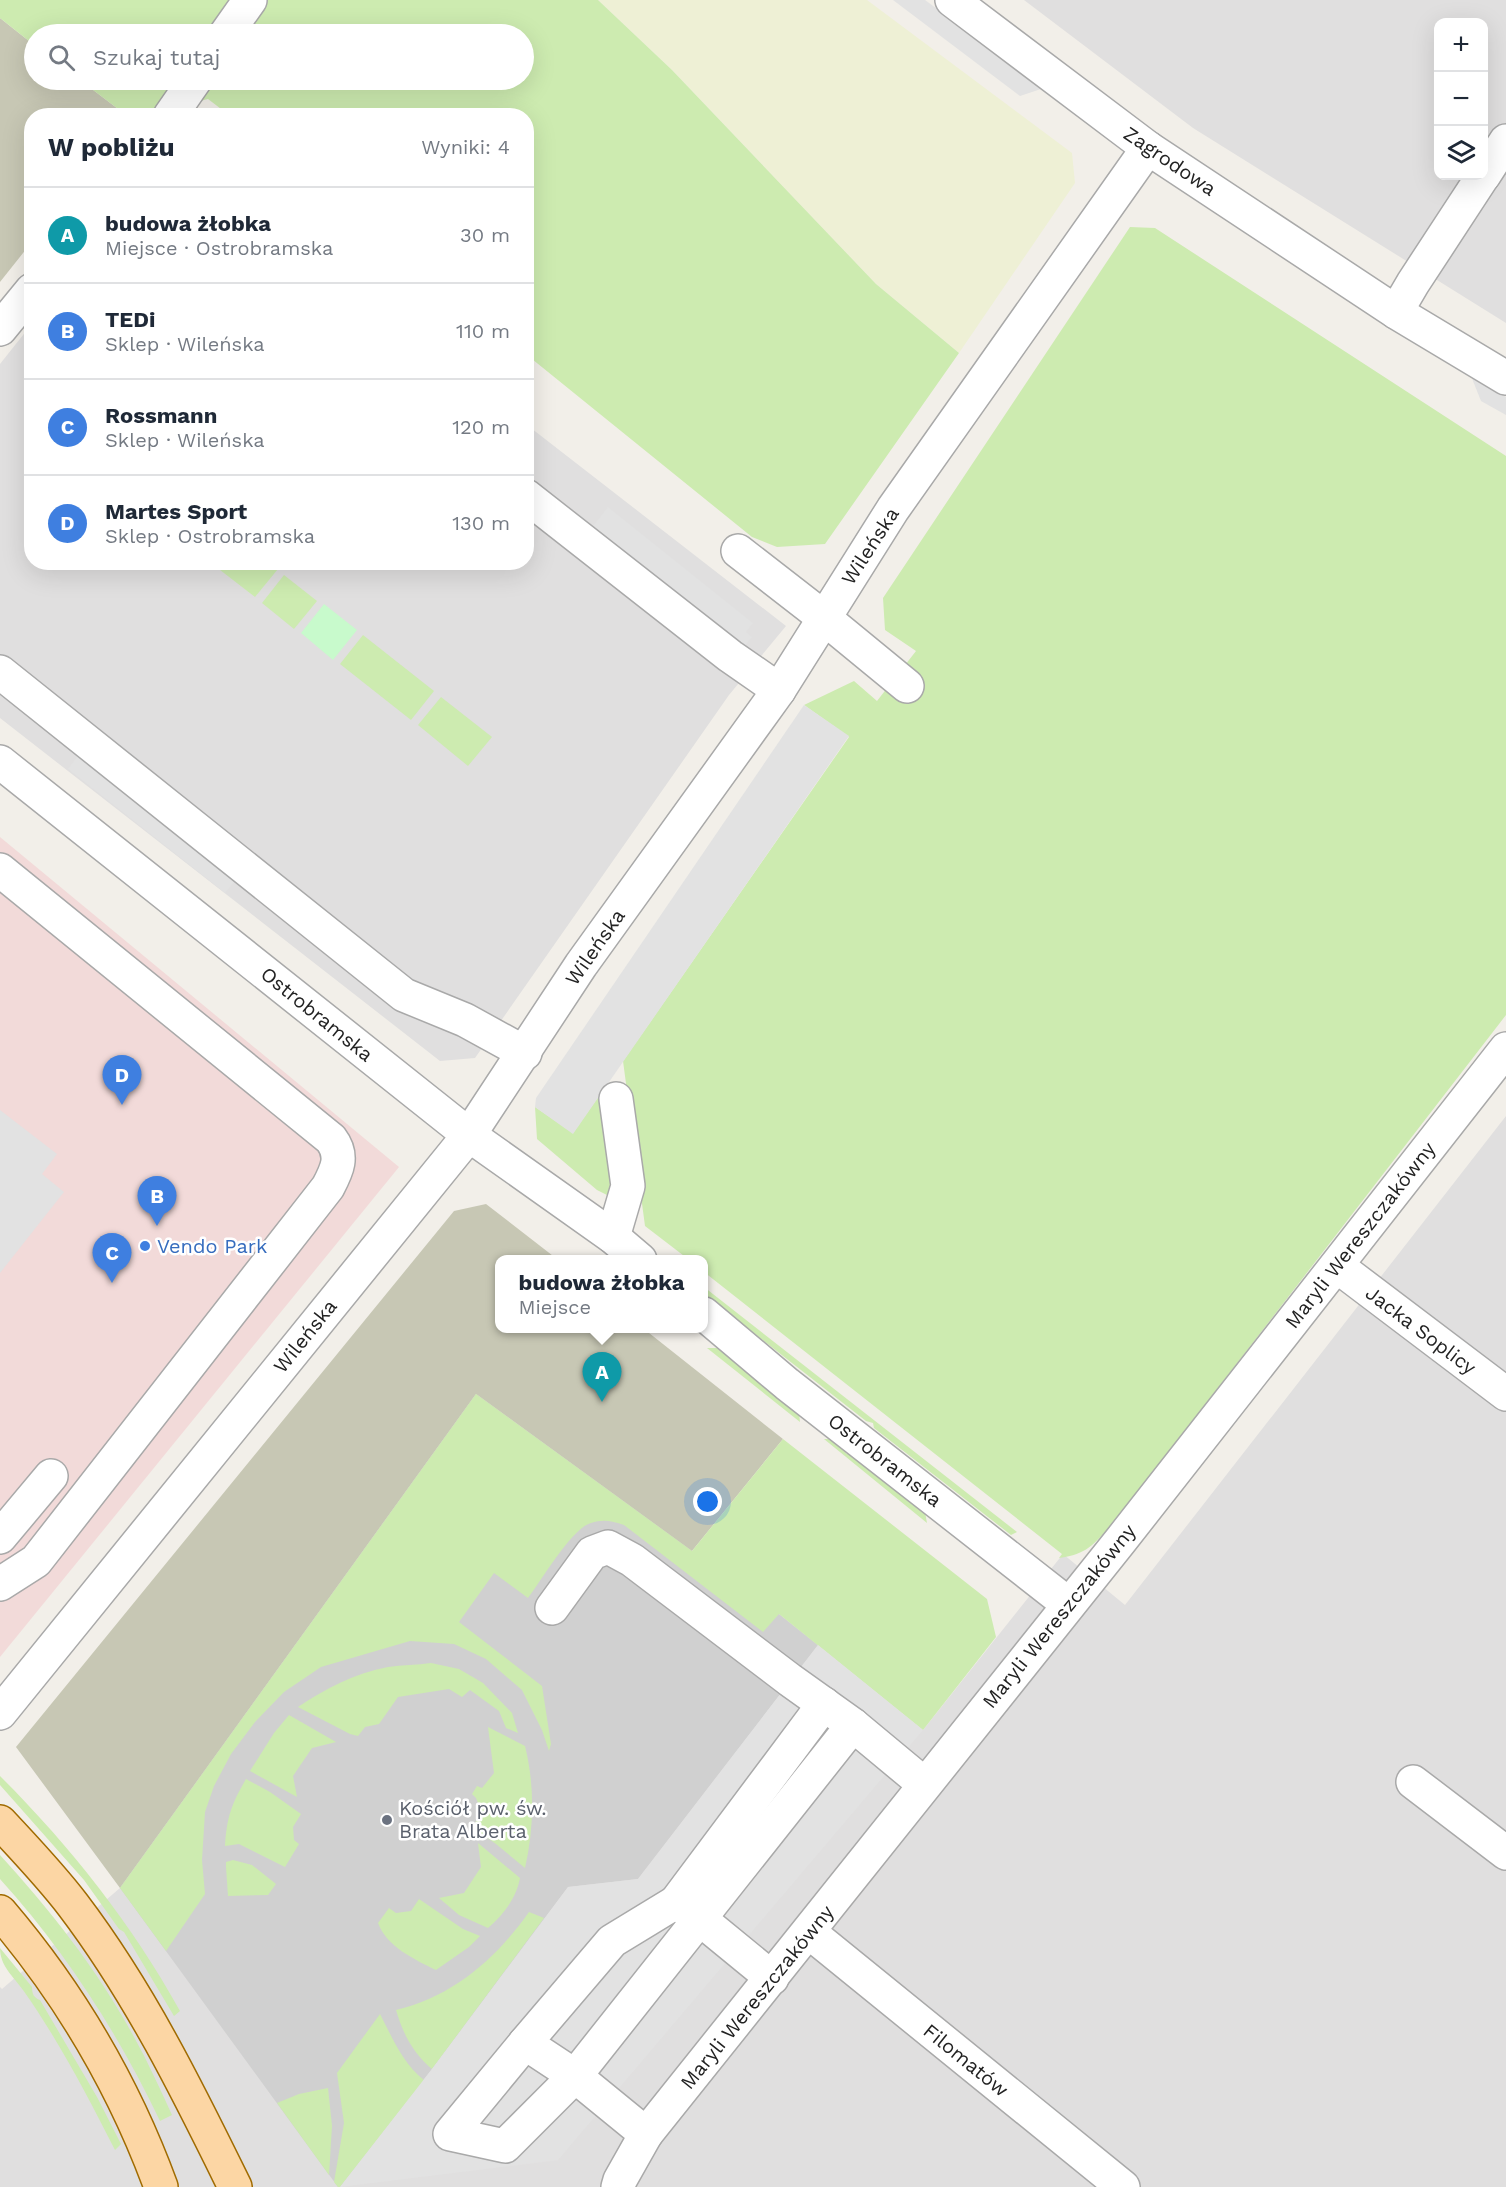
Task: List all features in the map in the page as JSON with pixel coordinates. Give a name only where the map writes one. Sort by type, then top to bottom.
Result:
[{"type":"main road","points":[[0,1822],[72,1904],[124,1979],[175,2065],[235,2187]]},
{"type":"main road","points":[[0,1912],[50,1975],[83,2024],[128,2107],[161,2187]]},
{"type":"street","points":[[233,24],[250,0]]},
{"type":"street","name":"Zagrodowa","points":[[952,0],[1148,148],[1396,312],[1506,378]]},
{"type":"street","points":[[176,108],[188,90]]},
{"type":"street","points":[[1488,168],[1506,141]]},
{"type":"street","name":"Wileńska","points":[[0,1713],[469,1135],[581,965],[778,690],[893,509],[1148,148]]},
{"type":"street","points":[[1396,312],[1480,180]]},
{"type":"street","points":[[0,329],[24,300]]},
{"type":"street","points":[[534,502],[730,656],[778,690]]},
{"type":"street","points":[[738,552],[823,617],[907,686]]},
{"type":"street","points":[[0,672],[404,995],[465,1020],[525,1053]]},
{"type":"street","name":"Ostrobramska","points":[[0,762],[469,1135],[613,1237],[634,1255]]},
{"type":"street","points":[[0,870],[331,1138],[338,1147],[339,1158],[328,1187],[36,1561],[0,1584]]},
{"type":"street","name":"Maryli Wereszczakówny","points":[[618,2187],[646,2134],[1337,1266],[1506,1049]]},
{"type":"street","points":[[613,1237],[628,1186],[616,1099]]},
{"type":"street","name":"Jacka Soplicy","points":[[1337,1266],[1506,1394]]},
{"type":"street","name":"Ostrobramska","points":[[708,1317],[788,1384],[1068,1604]]},
{"type":"street","points":[[0,1537],[51,1476]]},
{"type":"street","points":[[552,1608],[592,1553],[608,1547],[632,1560],[853,1725],[924,1784]]},
{"type":"street","points":[[824,1704],[688,1911],[576,2076],[505,2146],[450,2134],[612,1941],[688,1911],[853,1725]]},
{"type":"street","points":[[1413,1782],[1506,1853]]},
{"type":"street","points":[[688,1911],[772,1978]]},
{"type":"street","name":"Filomatów","points":[[809,1932],[1123,2187]]},
{"type":"street","points":[[525,2043],[576,2076],[646,2134]]},
{"type":"shaded area","points":[[598,0],[867,0],[1072,153],[1075,183],[959,353],[876,284],[672,70]]},
{"type":"shaded area","points":[[893,0],[925,0],[1044,88],[1020,96]]},
{"type":"shaded area","points":[[1024,0],[1506,0],[1506,323],[1193,128]]},
{"type":"shaded area","points":[[0,18],[24,37],[24,90],[93,90],[117,108],[24,108],[24,252],[0,282]]},
{"type":"shaded area","points":[[24,334],[24,570],[534,570],[534,430],[786,626],[729,695],[475,1058],[440,1061],[0,718],[0,364]]},
{"type":"shaded area","points":[[1471,376],[1506,397],[1506,415],[1481,401]]},
{"type":"shaded area","points":[[608,507],[753,623],[746,632],[752,637],[743,648],[593,526]]},
{"type":"shaded area","points":[[804,705],[849,736],[573,1134],[535,1107],[536,1098]]},
{"type":"shaded area","points":[[83,749],[241,874],[225,893],[68,769]]},
{"type":"shaded area","points":[[0,837],[399,1167],[0,1657]]},
{"type":"shaded area","points":[[0,1110],[57,1154],[42,1174],[64,1192],[0,1273]]},
{"type":"shaded area","points":[[1506,1116],[1506,2187],[0,2187],[0,1987],[2,1989],[120,1888],[476,1394],[779,1614],[923,1730],[1063,1554],[1125,1605]]},
{"type":"shaded area","points":[[486,1204],[552,1255],[495,1255],[495,1333],[649,1333],[783,1439],[692,1551],[476,1394],[120,1888],[16,1747],[454,1211]]},
{"type":"shaded area","points":[[476,1394],[779,1614],[818,1645],[638,1879],[568,1887],[432,2069],[338,2187],[120,1888]]},
{"type":"shaded area","points":[[818,1645],[923,1730],[558,2160],[340,2187],[432,2069],[568,1887],[638,1879]]},
{"type":"green space","points":[[0,0],[598,0],[672,70],[876,284],[959,353],[825,544],[777,547],[752,537],[534,361],[534,108],[220,108],[208,99],[174,108],[117,108],[93,90],[534,90],[534,24],[24,24],[24,37],[0,18]]},
{"type":"green space","points":[[1130,227],[1155,228],[1506,456],[1506,1015],[1112,1525],[1083,1551],[1059,1558],[1062,1554],[708,1275],[708,1255],[683,1255],[645,1226],[623,1061],[849,737],[804,705],[854,681],[877,701],[916,651],[885,630],[883,598]]},
{"type":"green space","points":[[220,570],[277,570],[255,597]]},
{"type":"green space","points":[[284,575],[317,601],[294,629],[262,603]]},
{"type":"green space","points":[[324,604],[357,630],[333,660],[301,633]]},
{"type":"green space","points":[[363,635],[434,691],[411,720],[340,664]]},
{"type":"green space","points":[[441,697],[492,737],[468,766],[418,725]]},
{"type":"green space","points":[[603,1090],[611,1180],[609,1196],[597,1190],[537,1139],[535,1107],[573,1133]]},
{"type":"green space","points":[[708,1290],[1017,1532],[1011,1535],[874,1428],[873,1423],[866,1421],[708,1297]]},
{"type":"green space","points":[[707,1348],[718,1348],[799,1413],[800,1422]]},
{"type":"green space","points":[[476,1394],[692,1551],[783,1439],[987,1599],[996,1637],[923,1730],[779,1614],[763,1632],[624,1525],[608,1521],[591,1523],[583,1527],[566,1544],[528,1598],[494,1573],[459,1622],[542,1686],[551,1744],[549,1751],[542,1730],[522,1690],[486,1659],[454,1644],[410,1641],[321,1667],[284,1692],[255,1722],[231,1754],[214,1786],[205,1812],[202,1860],[205,1894],[166,1951],[120,1888]]},
{"type":"green space","points":[[824,1439],[835,1439],[845,1448],[843,1450],[847,1454],[850,1452],[925,1512],[927,1523]]},
{"type":"green space","points":[[431,1663],[459,1669],[483,1683],[512,1713],[518,1733],[506,1728],[499,1711],[470,1690],[462,1697],[449,1689],[398,1697],[379,1724],[365,1727],[358,1736],[298,1707],[330,1688],[364,1673],[388,1667]]},
{"type":"green space","points":[[289,1715],[336,1742],[312,1748],[293,1776],[297,1797],[250,1771],[274,1733]]},
{"type":"green space","points":[[488,1727],[525,1746],[532,1807],[525,1868],[472,1827],[482,1813],[472,1794],[477,1786],[482,1788],[494,1773]]},
{"type":"green space","points":[[0,1776],[75,1858],[120,1917],[180,2011],[174,2016],[124,1932],[119,1929],[84,1880],[0,1785]]},
{"type":"green space","points":[[246,1779],[270,1792],[301,1814],[293,1827],[294,1840],[299,1844],[285,1867],[239,1844],[225,1846],[231,1811]]},
{"type":"green space","points":[[478,1843],[520,1878],[508,1906],[488,1928],[459,1915],[439,1898],[464,1893],[481,1867]]},
{"type":"green space","points":[[0,1855],[55,1919],[105,1988],[139,2046],[172,2115],[160,2121],[127,2056],[89,1994],[47,1935],[0,1879]]},
{"type":"green space","points":[[233,1860],[252,1865],[276,1884],[268,1895],[228,1896],[226,1862]]},
{"type":"green space","points":[[419,1899],[463,1929],[480,1936],[469,1947],[436,1970],[410,1957],[395,1946],[378,1923],[389,1908],[396,1913],[411,1911]]},
{"type":"green space","points":[[529,1912],[544,1918],[432,2069],[419,2056],[410,2042],[396,2010],[436,1996],[471,1974],[502,1945]]},
{"type":"green space","points":[[0,1948],[32,1987],[32,1992],[40,2000],[97,2097],[121,2144],[115,2150],[61,2049],[5,1966]]},
{"type":"green space","points":[[380,2014],[404,2058],[424,2080],[338,2187],[334,2182],[344,2123],[337,2073]]},
{"type":"green space","points":[[328,2088],[332,2126],[329,2175],[277,2103],[299,2094]]},
{"type":"place","name":"Martes Sport","points":[[122,1105]]},
{"type":"place","name":"TEDi","points":[[157,1226]]},
{"type":"place","name":"Vendo Park","points":[[145,1246]]},
{"type":"place","name":"Rossmann","points":[[112,1283]]},
{"type":"place","name":"budowa żłobka","points":[[602,1402]]},
{"type":"place","name":"Kościół pw. św. Brata Alberta","points":[[387,1820]]}]
